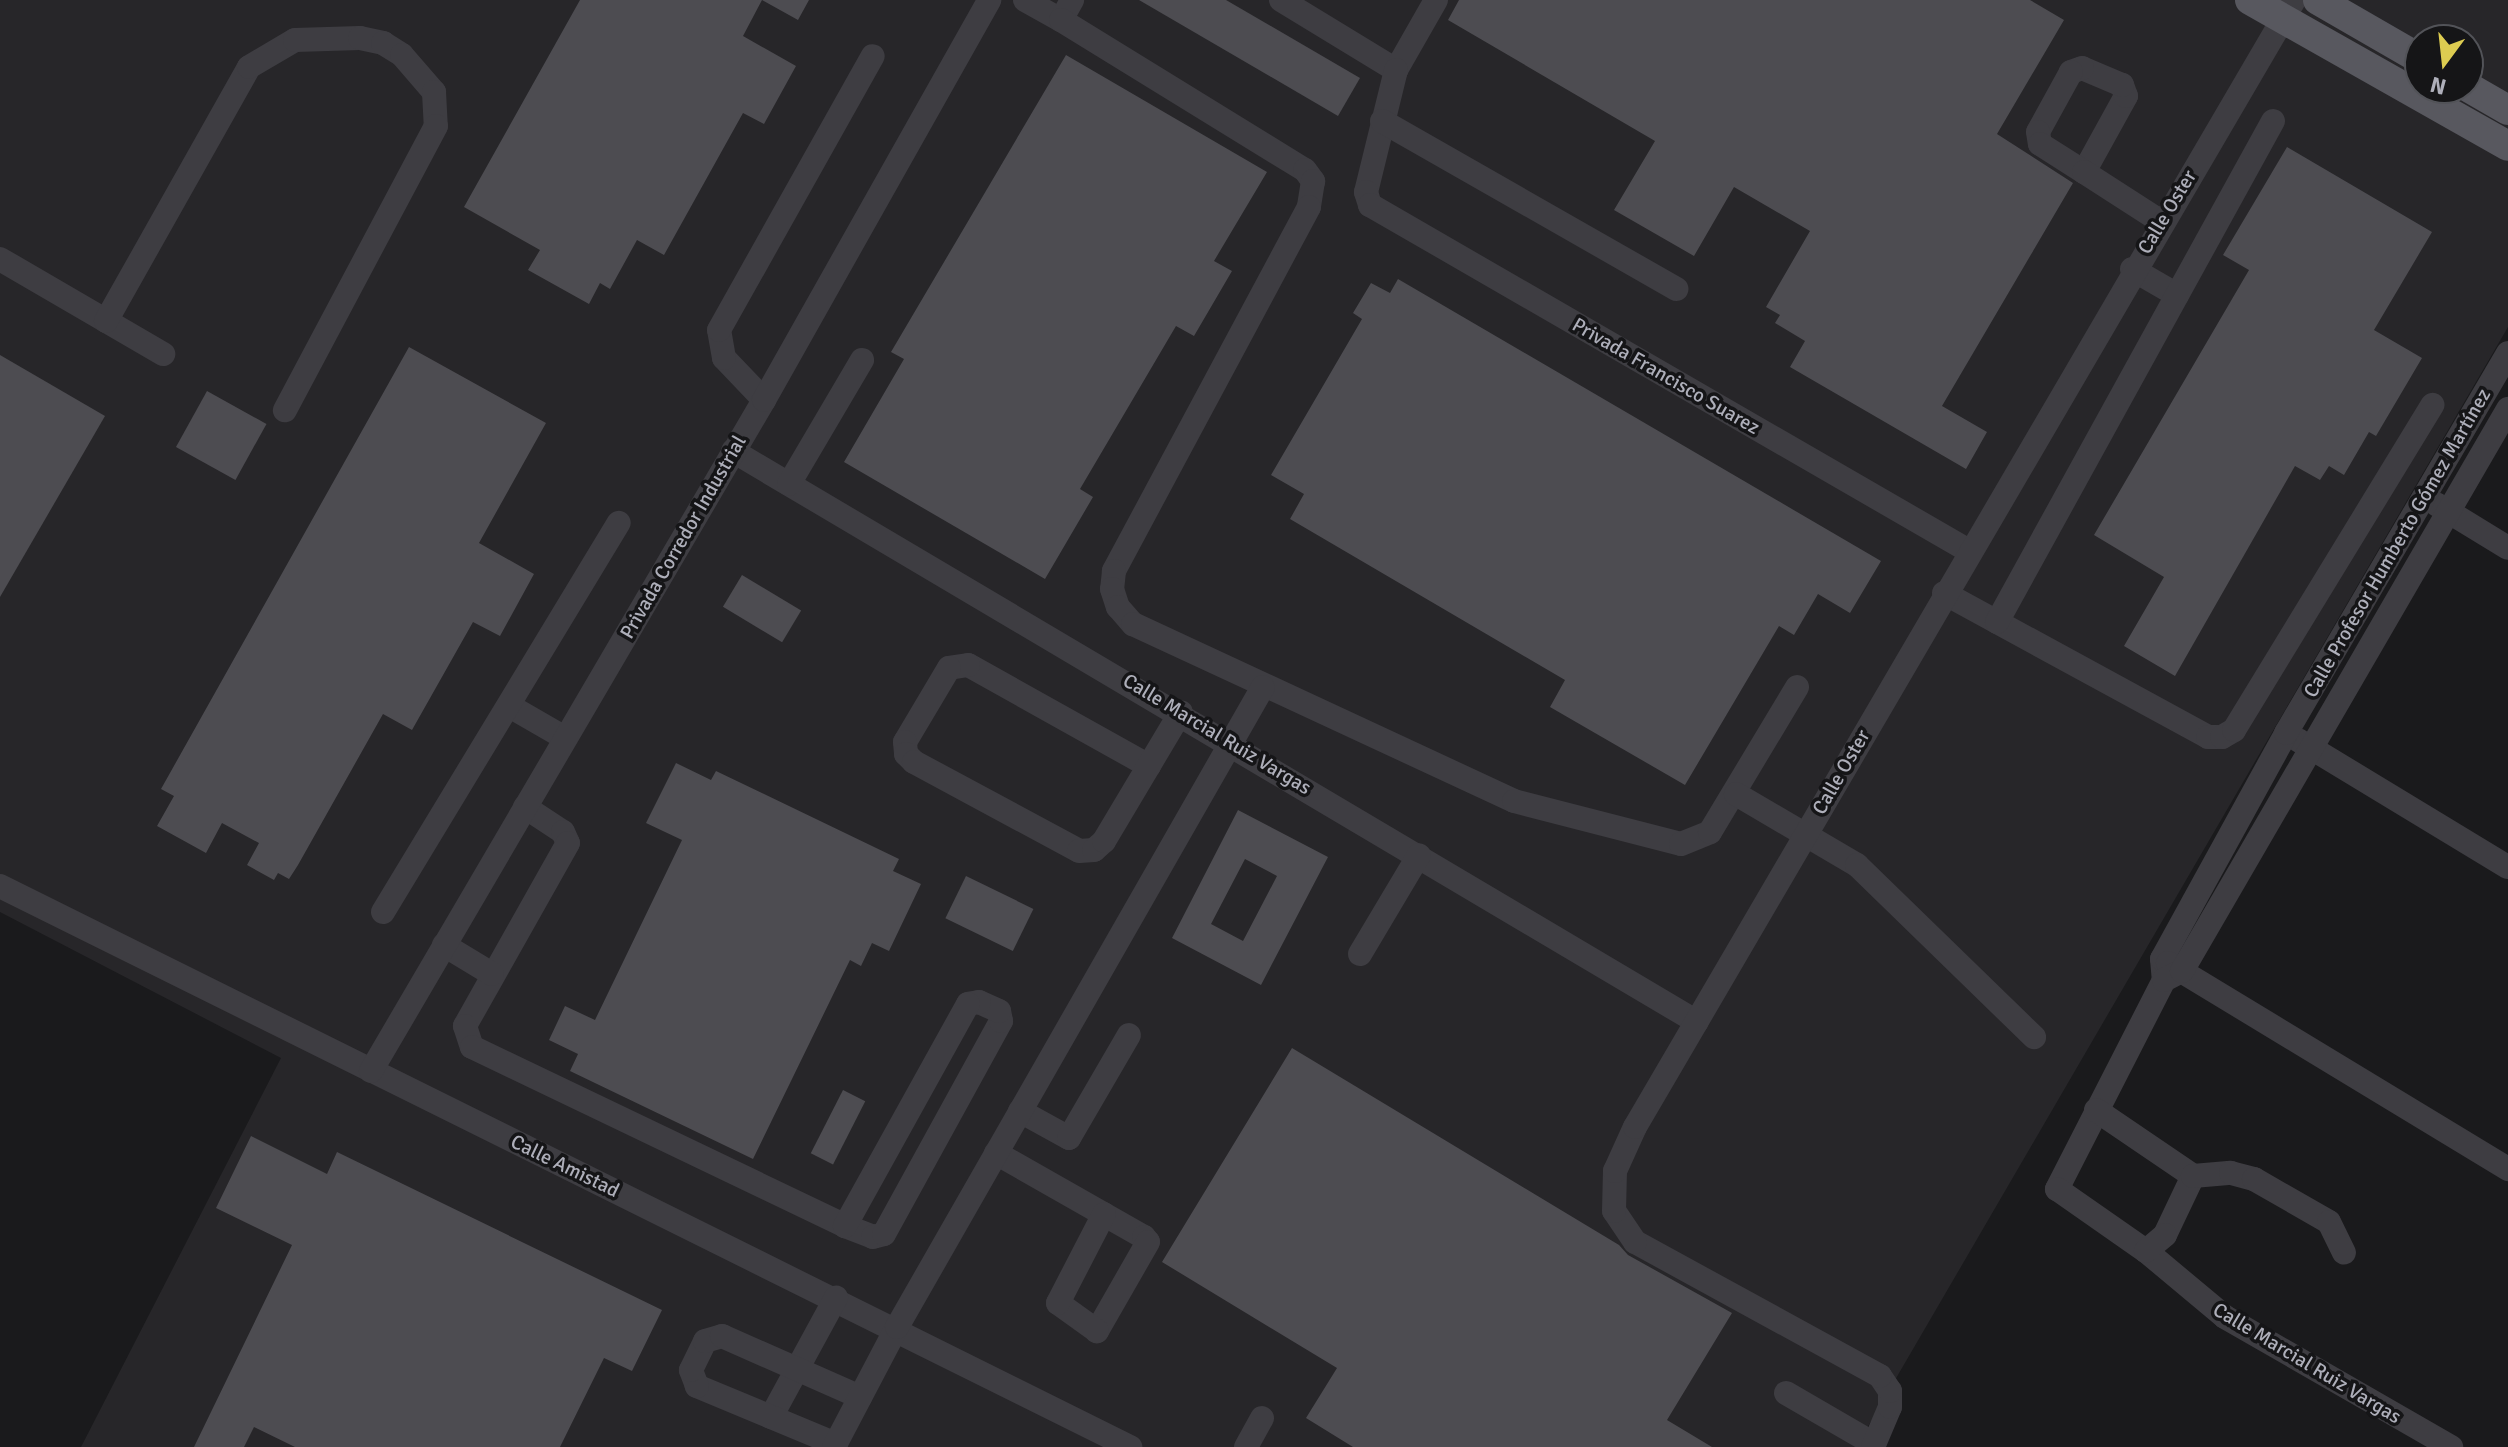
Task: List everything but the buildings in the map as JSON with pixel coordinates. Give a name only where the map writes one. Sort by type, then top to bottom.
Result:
[{"type":"main road","points":[[2250,0],[2288,9],[2508,146]]},
{"type":"main road","points":[[2318,0],[2404,50]]},
{"type":"main road","points":[[2484,96],[2508,110]]},
{"type":"street","name":"Privada Corredor Industrial","points":[[371,1071],[764,400],[989,0]]},
{"type":"street","points":[[1025,0],[1066,10],[1305,170],[1313,181],[1309,207],[1113,580],[1118,607],[1133,624],[1263,687],[1536,809],[1681,844],[1710,832],[1736,794],[1797,687]]},
{"type":"street","points":[[1281,0],[1396,70]]},
{"type":"street","points":[[1436,0],[1396,70],[1382,121],[1677,289]]},
{"type":"street","name":"Calle Oster","points":[[1874,1446],[1890,1407],[1890,1391],[1880,1376],[1635,1242],[1614,1211],[1612,1191],[1622,1150],[2160,221],[2288,9]]},
{"type":"street","points":[[106,321],[249,67],[295,40],[360,38],[383,43],[402,55],[434,92],[436,126],[285,410]]},
{"type":"street","points":[[764,400],[724,358],[719,330],[873,56]]},
{"type":"street","name":"Privada Francisco Suarez","points":[[1382,121],[1365,199],[1969,551]]},
{"type":"street","points":[[1997,622],[2273,121]]},
{"type":"street","points":[[2084,172],[2160,221]]},
{"type":"street","points":[[0,259],[163,354]]},
{"type":"street","points":[[2132,269],[2177,295]]},
{"type":"street","name":"Calle Profesor Humberto Gómez Martínez","points":[[2169,970],[2286,733],[2508,353]]},
{"type":"street","points":[[789,484],[862,360]]},
{"type":"street","points":[[1944,593],[2208,737],[2222,737],[2234,730],[2432,405]]},
{"type":"street","name":"Calle Profesor Humberto Gómez Martínez","points":[[2169,970],[2310,748],[2508,409]]},
{"type":"street","name":"Calle Marcial Ruiz Vargas","points":[[733,451],[1181,712],[1697,1022]]},
{"type":"street","points":[[2424,496],[2508,548]]},
{"type":"street","points":[[383,912],[511,707],[619,523]]},
{"type":"street","points":[[1149,766],[968,665],[949,668],[905,742],[906,754],[914,762],[1079,851],[1094,850],[1104,841],[1149,766],[1181,712]]},
{"type":"street","points":[[860,1397],[722,1336],[705,1341],[691,1370],[697,1386],[835,1446],[897,1327],[1263,687]]},
{"type":"street","points":[[511,707],[565,738]]},
{"type":"street","points":[[2286,733],[2508,867]]},
{"type":"street","points":[[1736,794],[1857,865],[2034,1037]]},
{"type":"street","points":[[525,807],[563,832],[568,843],[492,974],[465,1026],[464,1037],[472,1047],[845,1226],[873,1237],[884,1234],[1001,1021],[999,1011],[979,1002],[968,1004],[845,1226]]},
{"type":"street","points":[[1360,954],[1419,855]]},
{"type":"street","name":"Calle Amistad","points":[[0,886],[897,1327],[1130,1447]]},
{"type":"street","points":[[444,945],[492,974]]},
{"type":"street","points":[[2344,1253],[2329,1222],[2254,1179],[2231,1173],[2193,1176],[2096,1110],[2169,970],[2508,1169]]},
{"type":"street","points":[[1020,1111],[1069,1138],[1129,1035]]},
{"type":"street","name":"Calle Marcial Ruiz Vargas","points":[[2096,1110],[2058,1184],[2060,1194],[2146,1251],[2225,1317],[2451,1447]]},
{"type":"street","points":[[996,1153],[1104,1214],[1144,1237],[1148,1247],[1097,1331],[1062,1310],[1059,1295],[1104,1214]]},
{"type":"street","points":[[2146,1251],[2165,1235],[2193,1176]]},
{"type":"street","points":[[771,1417],[836,1298]]},
{"type":"street","points":[[1786,1393],[1874,1446]]},
{"type":"street","points":[[1246,1447],[1262,1418]]},
{"type":"shaded area","points":[[0,0],[2508,0],[2508,327],[1856,1447],[81,1447],[281,1058],[0,912]]}]
